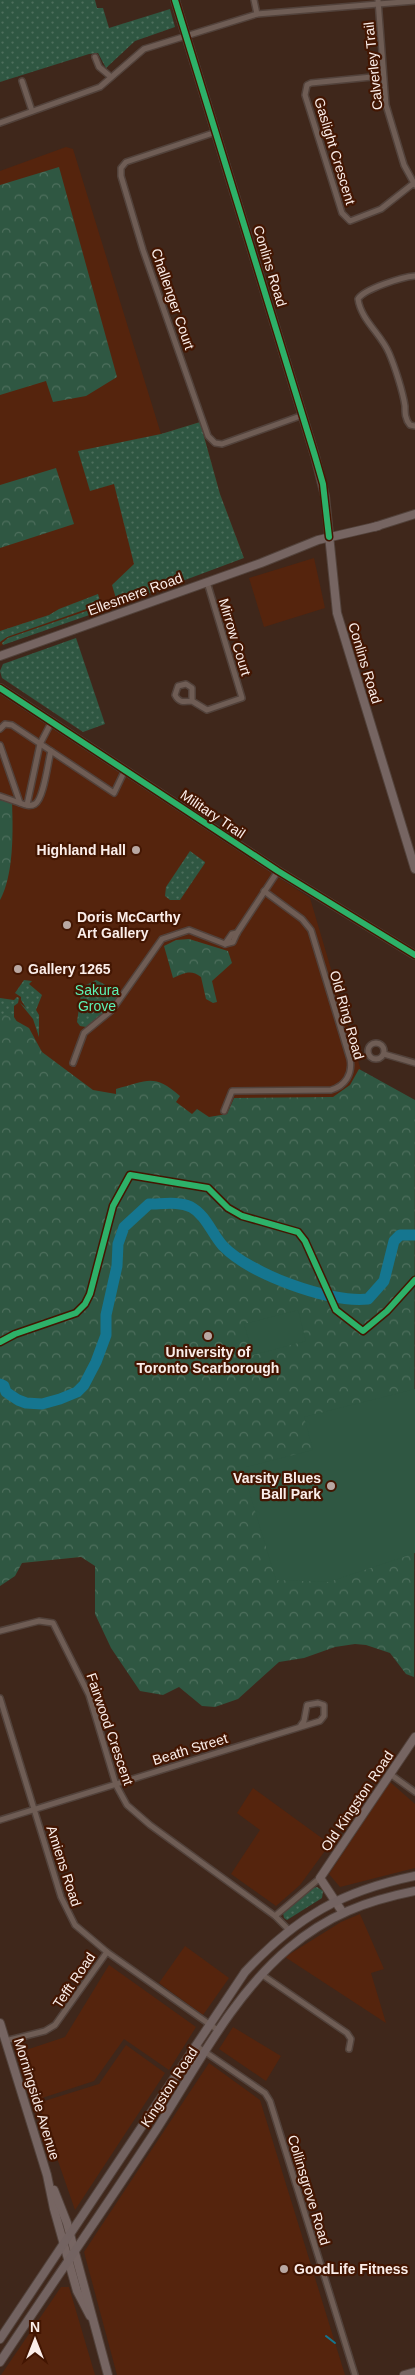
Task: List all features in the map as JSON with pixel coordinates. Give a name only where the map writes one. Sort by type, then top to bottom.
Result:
[{"type":"main road","name":"Kingston Road","points":[[0,2339],[195,2045],[246,1972],[288,1930],[335,1901],[368,1888],[415,1876]]},
{"type":"main road","name":"Kingston Road","points":[[0,2362],[219,2031],[261,1974],[291,1946],[323,1923],[375,1899],[415,1891]]},
{"type":"street","name":"Conlins Road","points":[[175,0],[323,484],[337,613],[415,869]]},
{"type":"street","points":[[254,0],[257,14]]},
{"type":"street","points":[[0,123],[100,87],[144,49],[257,14],[378,2],[415,1]]},
{"type":"street","name":"Calverley Trail","points":[[378,2],[382,76],[386,105],[404,165],[414,184]]},
{"type":"street","points":[[95,57],[100,67],[111,78]]},
{"type":"street","name":"Gaslight Crescent","points":[[382,76],[311,83],[308,85],[306,95],[340,208],[346,218],[350,221],[381,209],[414,184]]},
{"type":"street","points":[[22,81],[32,111]]},
{"type":"street","name":"Challenger Court","points":[[216,132],[126,162],[122,168],[121,176],[144,250],[208,436],[216,443],[222,444],[303,415]]},
{"type":"street","points":[[415,276],[372,289],[363,293],[358,299],[363,315],[389,352],[405,406],[406,419],[410,425],[415,426]]},
{"type":"street","name":"Ellesmere Road","points":[[2,656],[329,539],[415,514]]},
{"type":"street","name":"Mirrow Court","points":[[192,701],[206,710],[242,698],[207,582]]},
{"type":"street","name":"Military Trail","points":[[0,688],[52,720],[278,872],[415,955]]},
{"type":"street","points":[[27,805],[40,744],[52,720]]},
{"type":"street","points":[[0,729],[5,724],[12,725],[114,793],[125,770]]},
{"type":"street","points":[[0,745],[20,803]]},
{"type":"street","points":[[0,796],[27,805],[36,804],[41,796],[51,750]]},
{"type":"street","points":[[73,1062],[84,1033],[114,1008],[162,939],[189,930],[225,944],[232,934],[237,934],[278,872]]},
{"type":"street","name":"Old Ring Road","points":[[224,1111],[232,1091],[331,1090],[344,1083],[351,1071],[350,1059],[311,930],[302,919],[264,891]]},
{"type":"street","points":[[384,1054],[415,1063]]},
{"type":"street","name":"Fairwood Crescent","points":[[0,1631],[39,1621],[53,1623],[89,1695],[116,1785],[133,1812],[275,1916]]},
{"type":"street","name":"Amiens Road","points":[[0,1698],[61,1897],[70,1918],[75,1925],[107,1952],[219,2031]]},
{"type":"street","name":"Beath Street","points":[[0,1820],[116,1785],[301,1725],[320,1721],[324,1716],[324,1705],[313,1703],[307,1705],[304,1721],[301,1725]]},
{"type":"street","name":"Old Kingston Road","points":[[275,1916],[320,1878],[415,1738]]},
{"type":"street","points":[[390,1774],[415,1792]]},
{"type":"street","points":[[320,1878],[343,1913]]},
{"type":"street","points":[[275,1916],[288,1930]]},
{"type":"street","name":"Tefft Road","points":[[6,2041],[45,2031],[55,2025],[107,1952]]},
{"type":"street","points":[[261,1974],[347,2033],[351,2039],[349,2049]]},
{"type":"street","name":"Morningside Avenue","points":[[0,2023],[49,2182],[63,2244],[78,2291],[90,2316]]},
{"type":"street","name":"Collinsgrove Road","points":[[195,2045],[266,2093],[270,2101],[355,2375]]},
{"type":"street","name":"Morningside Avenue","points":[[49,2182],[61,2206],[70,2234],[85,2288],[90,2316],[108,2375]]},
{"type":"street","points":[[404,2375],[415,2372]]},
{"type":"shaded area","points":[[66,147],[73,149],[161,434],[200,422],[220,494],[244,558],[0,646],[0,171]]},
{"type":"shaded area","points":[[314,558],[325,608],[264,627],[249,578]]},
{"type":"shaded area","name":"University of Toronto Scarborough","points":[[0,694],[310,898],[373,1111],[105,1571],[81,1557],[0,1565]]},
{"type":"shaded area","points":[[390,1782],[415,1804],[415,1868],[340,1887],[329,1874]]},
{"type":"shaded area","points":[[253,1788],[330,1844],[300,1885],[276,1906],[231,1874],[260,1830],[237,1813]]},
{"type":"shaded area","points":[[360,1914],[384,1969],[371,1973],[386,2023],[285,1957],[341,1922]]},
{"type":"shaded area","points":[[185,1946],[229,1978],[203,2015],[159,1983]]},
{"type":"shaded area","points":[[109,1965],[196,2027],[169,2070],[124,2039],[94,2081],[36,2100],[20,2052],[65,2037]]},
{"type":"shaded area","points":[[233,2027],[281,2056],[266,2081],[219,2049]]},
{"type":"shaded area","points":[[126,2045],[165,2073],[75,2210],[38,2103],[99,2084]]},
{"type":"shaded area","points":[[209,2063],[260,2100],[345,2375],[117,2375],[84,2252]]},
{"type":"shaded area","points":[[61,2287],[69,2287],[95,2375],[1,2375]]},
{"type":"green space","points":[[0,0],[95,0],[97,8],[103,8],[109,28],[170,9],[175,27],[135,41],[106,68],[98,53],[89,54],[0,82]]},
{"type":"green space","points":[[59,167],[117,377],[86,396],[53,402],[46,381],[0,395],[0,185]]},
{"type":"green space","points":[[200,422],[220,494],[244,558],[118,605],[112,585],[134,564],[114,484],[90,491],[78,451],[161,434]]},
{"type":"green space","points":[[56,468],[74,524],[0,548],[0,485]]},
{"type":"green space","points":[[98,594],[101,604],[7,637],[0,642],[0,631],[49,615],[59,609]]},
{"type":"green space","points":[[101,606],[98,612],[3,645],[2,643],[8,638]]},
{"type":"green space","points":[[76,638],[105,724],[83,732],[2,678],[0,671],[3,664]]},
{"type":"green space","points":[[0,800],[12,802],[13,826],[8,878],[0,900]]},
{"type":"green space","points":[[190,851],[205,863],[180,900],[170,900],[165,896],[166,887]]},
{"type":"green space","points":[[189,939],[228,951],[232,963],[212,981],[217,1002],[213,1003],[206,999],[201,977],[194,973],[187,973],[173,978],[164,946],[176,940]]},
{"type":"green space","points":[[24,980],[32,981],[29,984],[42,995],[36,1010],[39,1015],[39,1037],[33,1019],[20,1003],[26,1008],[21,997],[15,993]]},
{"type":"green space","name":"Sakura Grove","points":[[96,980],[121,993],[100,1019],[86,1027],[80,1026],[77,1022],[82,987]]},
{"type":"green space","points":[[17,997],[19,998],[18,1003],[14,1006],[14,1017],[19,1025],[0,1020],[0,998],[14,1000]]},
{"type":"green space","name":"University of Toronto Scarborough","points":[[0,1014],[4,1014],[29,1028],[42,1052],[93,1090],[116,1094],[116,1089],[143,1082],[156,1082],[163,1084],[180,1096],[176,1102],[192,1114],[197,1109],[209,1117],[227,1114],[234,1098],[333,1097],[350,1085],[359,1069],[415,1100],[414,1677],[406,1674],[390,1653],[366,1645],[355,1644],[335,1647],[304,1658],[279,1662],[238,1699],[215,1707],[202,1706],[179,1687],[163,1695],[140,1691],[111,1648],[95,1614],[95,1566],[81,1557],[22,1563],[15,1576],[0,1586]]},
{"type":"green space","points":[[298,1310],[306,1341],[253,1355],[244,1324]]},
{"type":"green space","name":"Varsity Blues Ball Park","points":[[415,1389],[415,1553],[329,1582],[276,1580],[246,1481],[246,1467],[313,1450],[304,1417]]},
{"type":"green space","points":[[317,1887],[323,1891],[322,1898],[287,1920],[284,1918],[283,1913],[313,1888]]},
{"type":"waterway","points":[[0,1384],[4,1386],[6,1392],[18,1400],[26,1403],[42,1404],[77,1392],[84,1385],[96,1362],[106,1335],[106,1315],[117,1266],[118,1244],[124,1227],[149,1204],[176,1203],[191,1207],[201,1215],[223,1246],[252,1267],[291,1285],[352,1299],[368,1299],[384,1281],[394,1241],[400,1235],[415,1235]]},
{"type":"waterway","points":[[326,2336],[335,2343]]},
{"type":"cycle path","points":[[175,0],[315,456],[323,484],[329,537]]},
{"type":"cycle path","points":[[0,688],[278,871],[415,955]]},
{"type":"cycle path","points":[[0,1342],[15,1334],[76,1313],[85,1304],[90,1294],[113,1206],[130,1175],[208,1188],[228,1208],[242,1216],[298,1232],[305,1241],[336,1310],[363,1331],[387,1311],[415,1280]]},
{"type":"place","name":"Highland Hall","points":[[136,850]]},
{"type":"place","name":"Doris McCarthy Art Gallery","points":[[67,925]]},
{"type":"place","name":"Gallery 1265","points":[[18,969]]},
{"type":"place","name":"University of Toronto Scarborough","points":[[208,1336]]},
{"type":"place","name":"Varsity Blues Ball Park","points":[[331,1486]]},
{"type":"place","name":"GoodLife Fitness","points":[[284,2269]]}]
